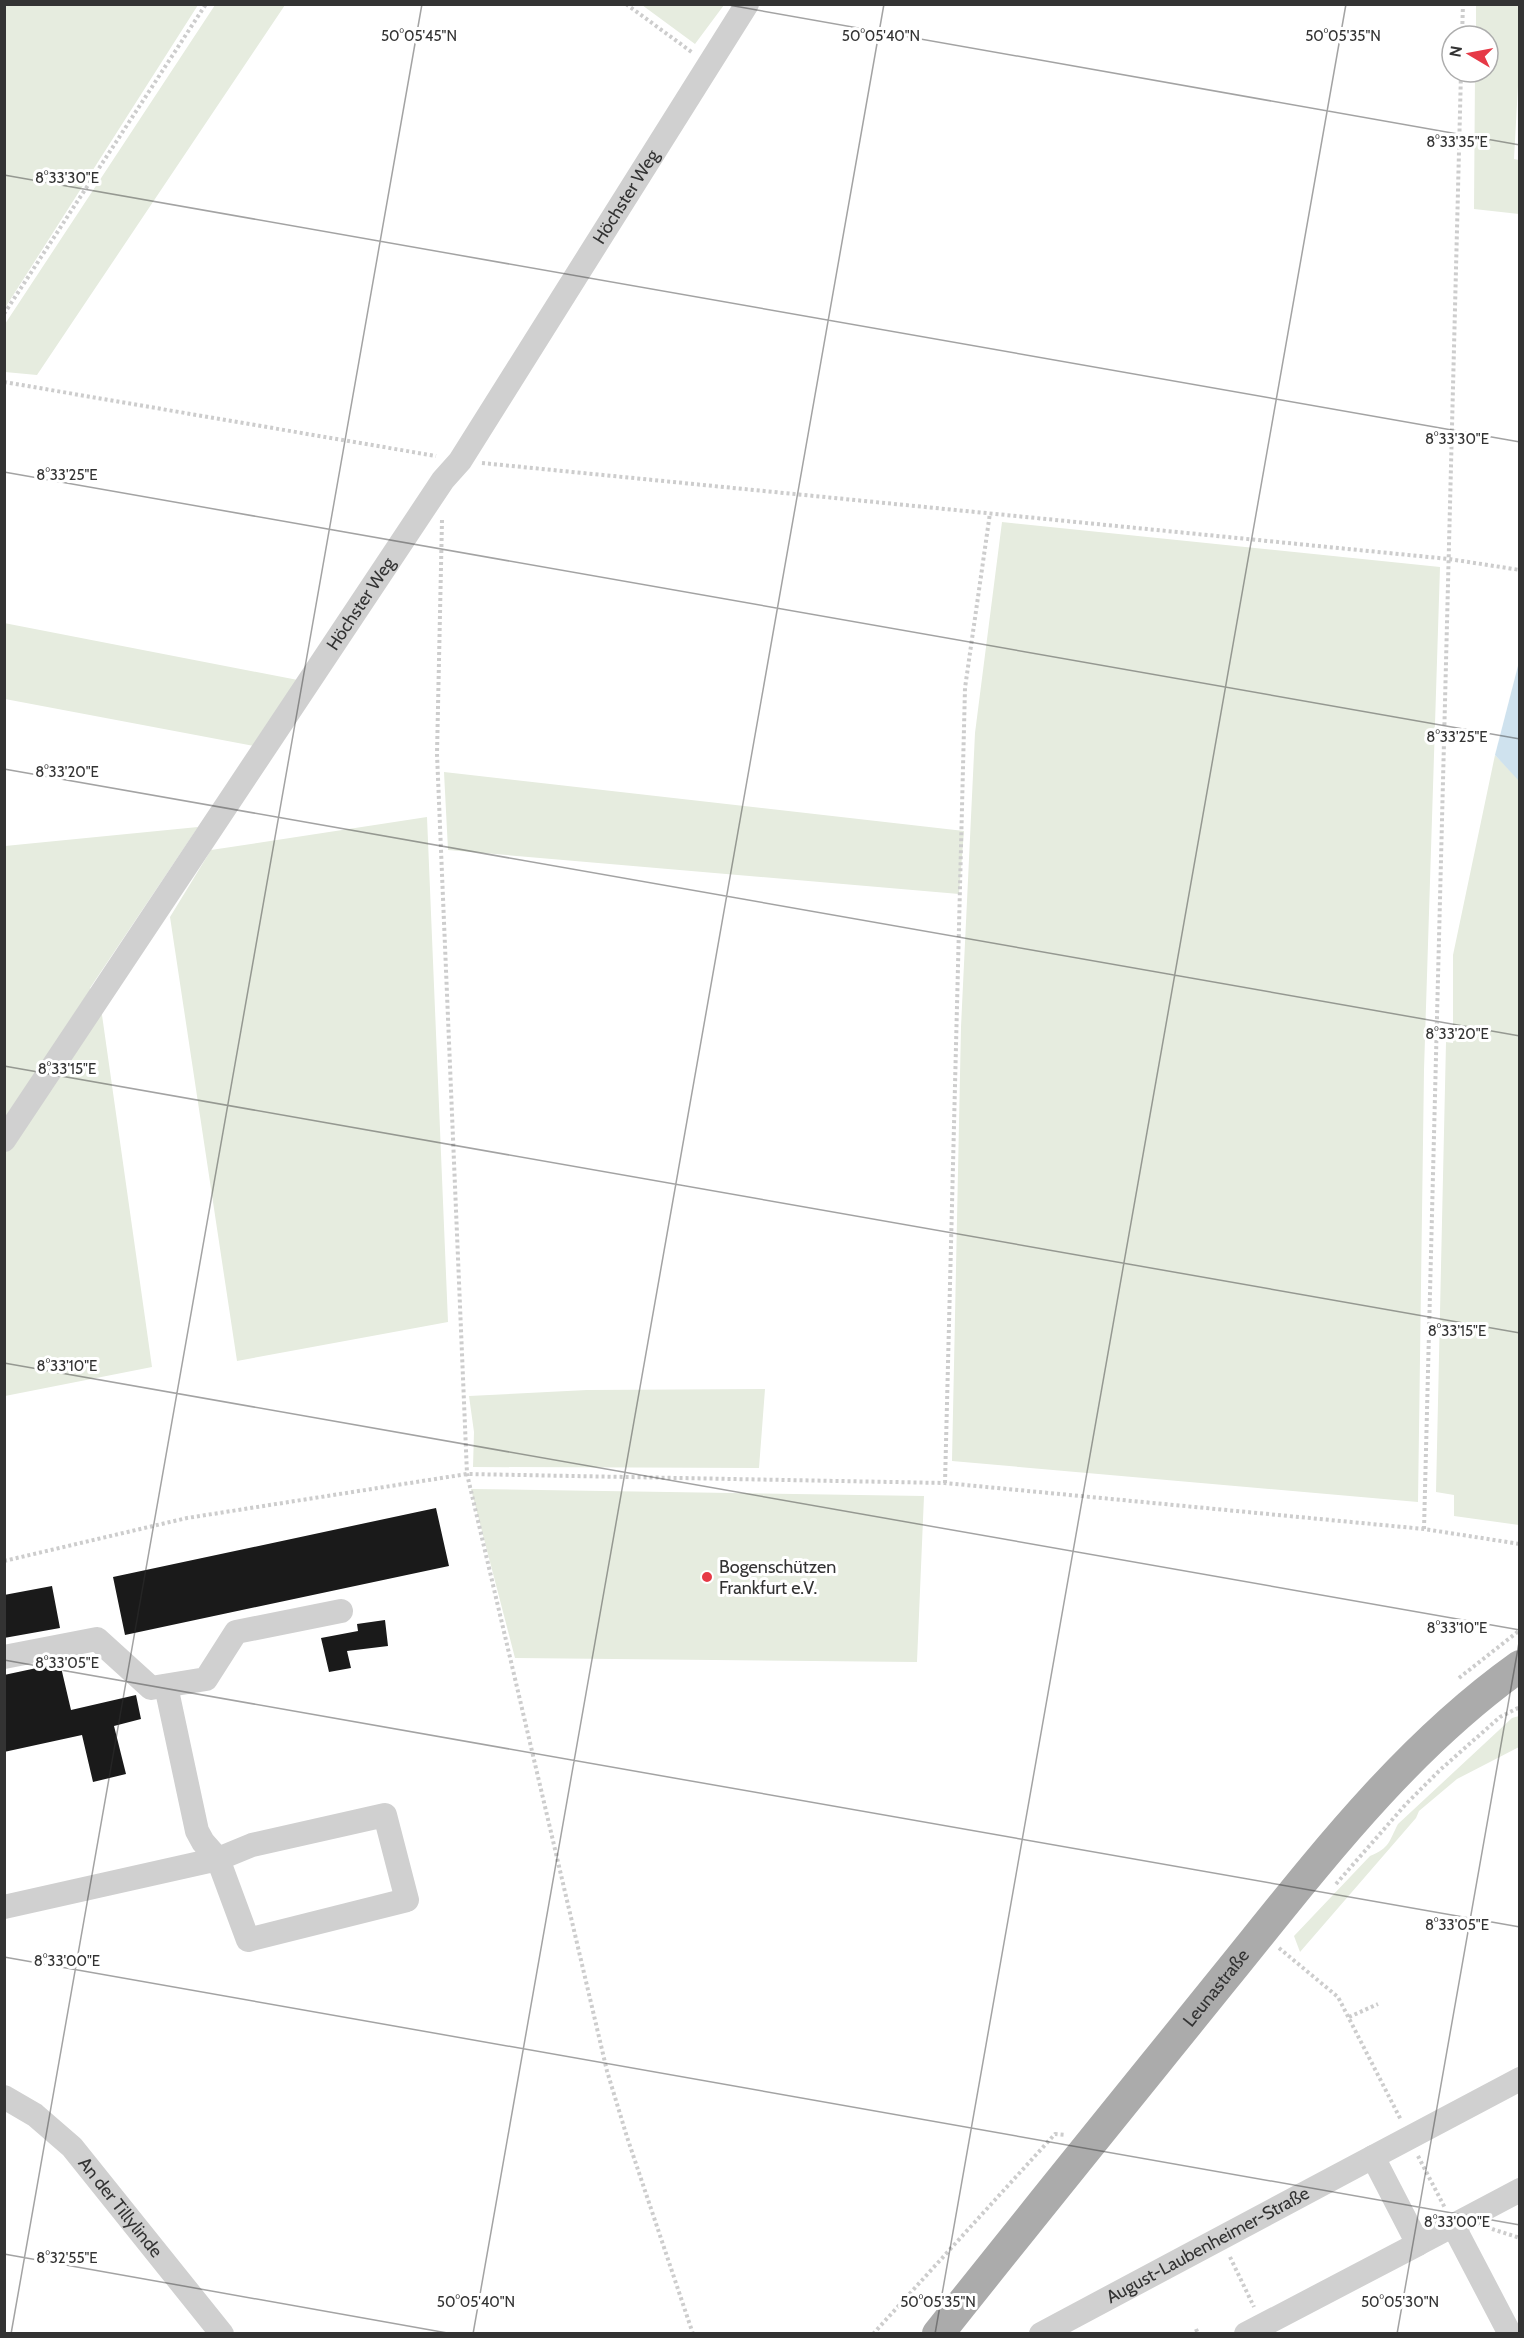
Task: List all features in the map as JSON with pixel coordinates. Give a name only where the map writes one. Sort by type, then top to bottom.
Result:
[{"type":"main road","name":"Leunastraße","points":[[938,2334],[1347,1826],[1441,1730],[1485,1691],[1520,1666]]},
{"type":"lane","name":"Höchster Weg","points":[[4,1140],[443,480],[460,460],[747,4]]},
{"type":"lane","points":[[4,1658],[97,1639],[151,1688],[166,1686],[206,1679],[236,1632],[341,1611]]},
{"type":"lane","points":[[4,1907],[218,1858],[252,1845],[385,1815],[407,1900],[248,1940],[218,1858],[203,1842],[197,1831],[166,1686]]},
{"type":"lane","name":"August-Laubenheimer-Straße","points":[[1041,2334],[1409,2136],[1520,2079]]},
{"type":"lane","name":"An der Tillylinde","points":[[4,2097],[35,2115],[72,2147],[222,2334]]},
{"type":"lane","points":[[1373,2157],[1418,2244]]},
{"type":"lane","points":[[1254,2329],[1454,2227],[1520,2190]]},
{"type":"lane","points":[[1454,2227],[1510,2334]]},
{"type":"path","points":[[4,314],[206,4]]},
{"type":"path","points":[[626,4],[708,64]]},
{"type":"path","points":[[1462,24],[1463,4]]},
{"type":"path","points":[[1424,1529],[1461,84]]},
{"type":"path","points":[[4,382],[460,460],[1449,559],[1520,570]]},
{"type":"path","points":[[443,480],[437,754],[467,1474],[607,2071],[693,2334]]},
{"type":"path","points":[[945,1483],[965,688],[990,513]]},
{"type":"path","points":[[4,1561],[187,1518],[467,1474],[945,1483],[1424,1529],[1520,1544]]},
{"type":"path","points":[[1276,1946],[1338,1997],[1454,2227]]},
{"type":"path","points":[[1349,2017],[1378,2004]]},
{"type":"path","points":[[873,2334],[1055,2134],[1070,2136]]},
{"type":"path","points":[[1220,2238],[1254,2329]]},
{"type":"shaded area","points":[[4,5],[198,5],[5,308]]},
{"type":"shaded area","points":[[215,5],[285,5],[37,375],[5,372],[5,324]]},
{"type":"shaded area","points":[[642,5],[724,5],[695,44]]},
{"type":"shaded area","points":[[1476,5],[1519,5],[1519,67],[1514,159],[1519,160],[1519,214],[1474,209],[1475,84],[1500,84],[1500,24],[1476,24]]},
{"type":"shaded area","points":[[1002,522],[1440,567],[1424,1070],[1418,1502],[952,1461],[961,1027],[975,733]]},
{"type":"shaded area","points":[[4,623],[303,681],[254,746],[5,699]]},
{"type":"shaded area","points":[[1495,755],[1520,781],[1519,1525],[1454,1516],[1454,1495],[1436,1492],[1446,1042],[1453,1043],[1453,955]]},
{"type":"shaded area","points":[[444,772],[964,831],[959,894],[448,850]]},
{"type":"shaded area","points":[[427,817],[448,1322],[237,1361],[170,917],[211,850]]},
{"type":"shaded area","points":[[198,827],[90,988],[102,1015],[152,1367],[5,1396],[5,846]]},
{"type":"shaded area","points":[[765,1389],[759,1468],[473,1467],[474,1432],[469,1396],[587,1390]]},
{"type":"shaded area","name":"Bogenschützen Frankfurt e.V.","points":[[471,1489],[924,1496],[917,1662],[515,1658]]},
{"type":"shaded area","points":[[1519,1716],[1519,1747],[1457,1779],[1419,1811],[1416,1818],[1300,1952],[1294,1936],[1370,1856],[1385,1847],[1398,1824],[1512,1718]]},
{"type":"water","points":[[1519,662],[1520,781],[1495,755]]},
{"type":"building","points":[[436,1508],[449,1566],[125,1635],[113,1577]]},
{"type":"building","points":[[52,1586],[60,1628],[4,1638],[4,1595]]},
{"type":"building","points":[[385,1620],[388,1646],[347,1651],[351,1668],[329,1672],[321,1638],[358,1631],[357,1624]]},
{"type":"building","points":[[60,1663],[71,1710],[136,1695],[141,1719],[114,1726],[126,1774],[93,1782],[82,1735],[4,1752],[4,1675]]},
{"type":"place","name":"Bogenschützen Frankfurt e.V.","points":[[707,1577]]}]
